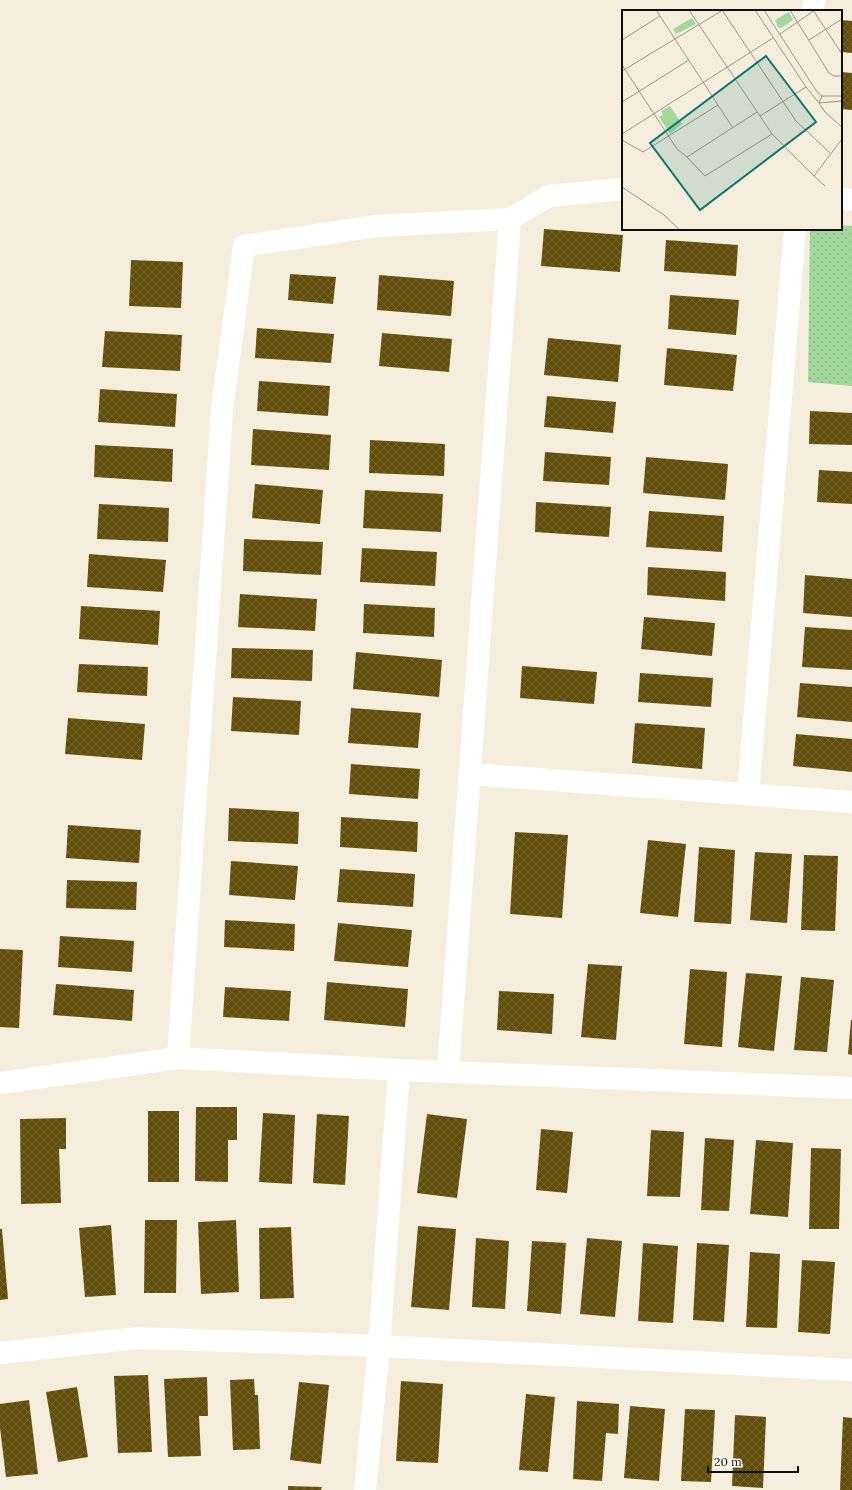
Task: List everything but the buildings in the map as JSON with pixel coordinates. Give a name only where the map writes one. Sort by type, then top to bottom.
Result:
[{"type":"street","points":[[813,10],[814,0]]},
{"type":"street","points":[[178,1058],[222,409],[244,246],[377,226],[510,219],[549,196],[622,189]]},
{"type":"street","points":[[842,199],[852,200]]},
{"type":"street","points":[[448,1072],[510,219]]},
{"type":"street","points":[[748,794],[795,230]]},
{"type":"street","points":[[470,774],[852,802]]},
{"type":"street","points":[[0,1083],[178,1058],[400,1070],[852,1088]]},
{"type":"street","points":[[365,1490],[379,1346],[400,1070]]},
{"type":"street","points":[[0,1352],[137,1338],[379,1346],[852,1370]]},
{"type":"green space","points":[[842,225],[852,226],[852,386],[808,382],[810,230],[842,230]]}]
